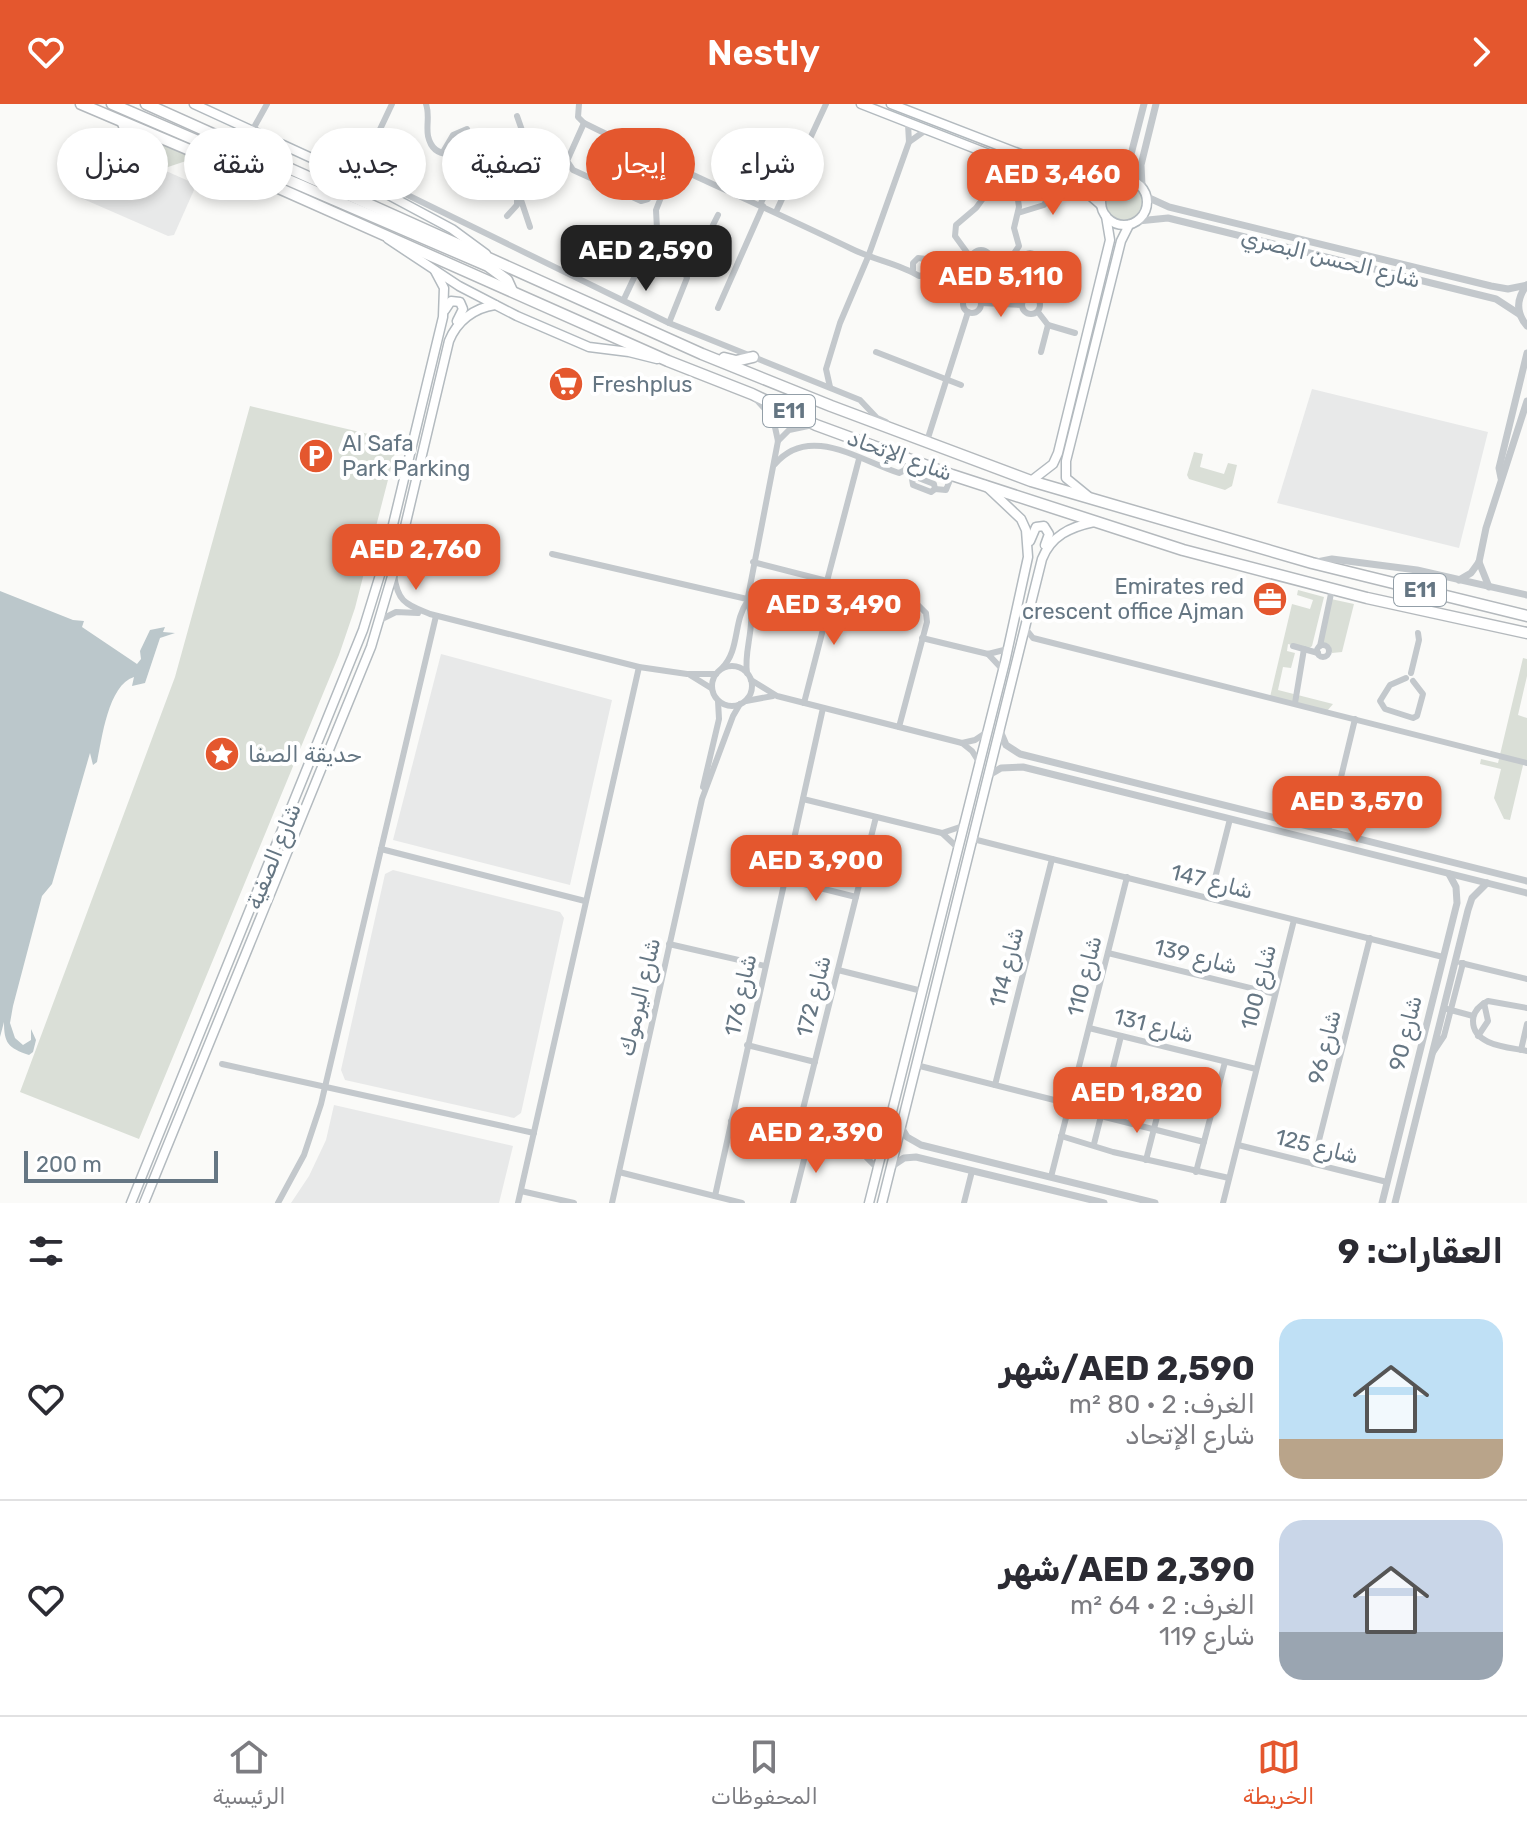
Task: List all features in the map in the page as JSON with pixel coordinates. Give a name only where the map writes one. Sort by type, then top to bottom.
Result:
[{"type":"highway","name":"شارع الإتحاد","points":[[81,104],[184,148]]},
{"type":"highway","points":[[112,104],[488,266],[507,280],[512,291]]},
{"type":"highway","name":"شارع الإتحاد","points":[[146,104],[702,354],[1031,481],[1312,563],[1527,616]]},
{"type":"highway","points":[[123,123],[125,128]]},
{"type":"highway","name":"شارع الإتحاد","points":[[293,195],[668,361],[752,394],[816,425],[952,475],[1183,550],[1332,589],[1527,633]]},
{"type":"highway","points":[[702,354],[711,353],[731,360],[753,357]]},
{"type":"main road","points":[[194,104],[246,128]]},
{"type":"main road","points":[[861,104],[1086,192],[1101,205],[1106,216],[1111,235],[1058,453],[1053,464],[1031,481]]},
{"type":"main road","points":[[891,104],[1093,182],[1132,179],[1142,186],[1147,197],[1146,210],[1121,241],[1066,461],[1066,478],[1095,501]]},
{"type":"main road","points":[[1101,205],[1103,193],[1115,181]]},
{"type":"main road","points":[[397,200],[452,229],[486,255]]},
{"type":"main road","points":[[1106,216],[1116,224],[1134,223]]},
{"type":"main road","points":[[385,235],[396,246],[435,271],[495,305],[589,347],[668,361]]},
{"type":"main road","name":"شارع الصفية","points":[[131,1203],[355,652],[384,562],[443,317],[444,288],[435,271]]},
{"type":"main road","name":"شارع الصفية","points":[[144,1203],[380,620],[452,333],[463,311],[462,304],[457,300],[451,301],[443,317]]},
{"type":"main road","points":[[452,333],[473,312],[495,305]]},
{"type":"main road","points":[[984,485],[1014,510],[1026,530],[1029,544]]},
{"type":"main road","points":[[1044,554],[1066,530],[1094,522]]},
{"type":"main road","points":[[869,1203],[1003,670],[1029,544],[1036,527],[1047,527],[1049,534],[882,1203]]},
{"type":"main road","points":[[958,848],[970,851]]},
{"type":"main road","points":[[909,1042],[918,1040],[921,1045]]},
{"type":"street","points":[[254,104],[266,106],[254,128]]},
{"type":"street","points":[[381,128],[392,104]]},
{"type":"street","points":[[426,104],[428,137],[433,146],[442,151]]},
{"type":"street","points":[[579,104],[578,117],[594,128]]},
{"type":"street","points":[[776,212],[826,104]]},
{"type":"street","points":[[1115,181],[1128,166],[1144,104]]},
{"type":"street","points":[[1142,186],[1141,165],[1156,104]]},
{"type":"street","points":[[517,116],[521,128]]},
{"type":"street","points":[[584,123],[567,161],[573,170],[586,176]]},
{"type":"street","points":[[830,387],[826,369],[840,323],[868,257],[909,142],[908,124]]},
{"type":"street","points":[[909,142],[926,130]]},
{"type":"street","points":[[695,177],[868,257],[913,270],[919,276],[928,274],[964,300]]},
{"type":"street","points":[[1018,213],[1044,205],[1058,181]]},
{"type":"street","points":[[998,186],[1015,195],[1019,207],[1014,228],[1019,246],[1013,255],[979,269],[973,266],[971,258],[955,236],[954,229],[990,189],[998,186]]},
{"type":"street","name":"شارع الحسن البصري","points":[[1147,197],[1165,206],[1498,288],[1527,285]]},
{"type":"street","points":[[418,200],[669,323],[865,403],[877,418],[906,434]]},
{"type":"street","points":[[624,299],[657,229],[656,210],[660,200]]},
{"type":"street","points":[[718,308],[764,200]]},
{"type":"street","points":[[507,216],[520,202],[530,227]]},
{"type":"street","points":[[669,323],[687,278],[684,271],[672,264],[671,257],[677,249],[694,255],[701,250],[718,215]]},
{"type":"street","name":"شارع الحسن البصري","points":[[1134,223],[1159,217],[1183,222],[1496,299],[1519,314]]},
{"type":"street","points":[[971,258],[978,250],[985,251],[990,256],[989,266]]},
{"type":"street","points":[[1013,255],[1018,260],[1024,260]]},
{"type":"street","points":[[913,270],[914,261],[923,258],[930,265],[928,274]]},
{"type":"street","points":[[974,295],[979,269]]},
{"type":"street","points":[[1527,285],[1519,298],[1519,314],[1527,327]]},
{"type":"street","points":[[964,300],[974,295]]},
{"type":"street","points":[[974,295],[981,303],[1022,305]]},
{"type":"street","points":[[1022,305],[1027,297],[1036,297],[1040,305],[1038,312]]},
{"type":"street","points":[[964,300],[968,312]]},
{"type":"street","points":[[968,312],[977,311],[981,303]]},
{"type":"street","points":[[1022,305],[1027,314],[1038,312]]},
{"type":"street","points":[[927,441],[968,312]]},
{"type":"street","points":[[1038,312],[1048,325],[1075,333]]},
{"type":"street","points":[[1041,352],[1048,325]]},
{"type":"street","points":[[876,352],[961,385]]},
{"type":"street","points":[[1501,478],[1499,468],[1527,353]]},
{"type":"street","points":[[809,378],[826,369]]},
{"type":"street","points":[[712,689],[719,671],[732,655],[742,609],[747,601],[775,464],[778,441],[773,418],[752,394]]},
{"type":"street","points":[[1459,580],[1471,573],[1479,562],[1486,528],[1527,401]]},
{"type":"street","points":[[778,441],[789,430],[816,425]]},
{"type":"street","points":[[775,464],[790,450],[810,444],[830,447],[902,473],[912,480],[916,477],[932,483],[935,489],[946,490],[952,475]]},
{"type":"street","points":[[804,703],[859,459]]},
{"type":"street","points":[[902,473],[908,459]]},
{"type":"street","points":[[552,554],[747,601]]},
{"type":"street","name":"شارع الإتحاد","points":[[1312,563],[1340,560],[1417,570],[1527,595]]},
{"type":"street","points":[[753,562],[921,606],[927,617],[899,727]]},
{"type":"street","points":[[1479,562],[1489,587]]},
{"type":"street","points":[[394,574],[400,598],[407,605],[433,615]]},
{"type":"street","points":[[1293,646],[1319,649],[1332,589]]},
{"type":"street","points":[[743,702],[751,691],[745,657],[751,612],[747,601]]},
{"type":"street","points":[[380,620],[402,611],[433,615],[639,667],[687,674],[719,671],[733,666],[777,696]]},
{"type":"street","points":[[278,1203],[304,1155],[325,1086],[433,615]]},
{"type":"street","points":[[1025,628],[1033,638]]},
{"type":"street","points":[[1410,677],[1418,633]]},
{"type":"street","points":[[922,638],[988,654],[1008,649]]},
{"type":"street","points":[[1021,643],[1033,638],[1527,763]]},
{"type":"street","points":[[1295,703],[1304,649]]},
{"type":"street","points":[[988,654],[1003,670]]},
{"type":"street","points":[[518,1203],[639,667]]},
{"type":"street","points":[[687,674],[712,689],[718,701],[729,706],[761,696],[777,696],[962,743],[979,762]]},
{"type":"street","points":[[1410,677],[1423,694],[1418,714],[1413,718],[1385,709],[1380,701],[1390,685],[1410,677]]},
{"type":"street","name":"شارع اليرموك","points":[[612,1203],[719,719],[718,701]]},
{"type":"street","name":"شارع اليرموك","points":[[702,799],[733,716],[743,702]]},
{"type":"street","name":"شارع 176","points":[[715,1196],[823,708]]},
{"type":"street","points":[[1398,729],[1401,714]]},
{"type":"street","points":[[1328,831],[1355,719]]},
{"type":"street","points":[[1000,731],[1010,749],[1034,758],[1527,881]]},
{"type":"street","points":[[962,743],[975,740],[987,732]]},
{"type":"street","points":[[1030,769],[1028,764],[1034,758]]},
{"type":"street","points":[[989,775],[1008,766],[1030,769],[1527,893]]},
{"type":"street","points":[[803,799],[942,833],[958,848]]},
{"type":"street","name":"شارع 172","points":[[796,1137],[876,817]]},
{"type":"street","points":[[1210,898],[1230,819]]},
{"type":"street","points":[[942,833],[963,826]]},
{"type":"street","name":"شارع 147","points":[[973,839],[1443,957]]},
{"type":"street","points":[[1363,852],[1367,845],[1365,840]]},
{"type":"street","points":[[1374,855],[1372,847],[1378,843]]},
{"type":"street","points":[[381,849],[585,901]]},
{"type":"street","name":"شارع 114","points":[[995,1085],[1052,859]]},
{"type":"street","name":"شارع 90","points":[[1382,1203],[1451,926],[1457,892],[1449,874]]},
{"type":"street","name":"شارع 110","points":[[1051,1177],[1127,877]]},
{"type":"street","points":[[784,879],[856,897]]},
{"type":"street","name":"شارع 90","points":[[1395,1203],[1431,1058],[1459,962],[1463,930],[1472,898],[1487,883]]},
{"type":"street","name":"شارع 100","points":[[1223,1203],[1294,920]]},
{"type":"street","points":[[1451,926],[1458,922],[1463,930]]},
{"type":"street","name":"شارع 96","points":[[1313,1164],[1370,938]]},
{"type":"street","points":[[669,944],[765,966]]},
{"type":"street","name":"شارع 139","points":[[1108,953],[1275,994]]},
{"type":"street","points":[[1459,962],[1527,979]]},
{"type":"street","points":[[838,970],[922,991]]},
{"type":"street","points":[[1527,1008],[1493,1000],[1484,1003],[1473,1016],[1473,1026],[1484,1041],[1524,1050],[1527,1024]]},
{"type":"street","points":[[1478,1036],[1488,1021],[1484,1003]]},
{"type":"street","points":[[1447,1009],[1473,1016]]},
{"type":"street","name":"شارع 131","points":[[1089,1028],[1256,1069]]},
{"type":"street","points":[[1094,1144],[1121,1036]]},
{"type":"street","points":[[747,1045],[815,1062]]},
{"type":"street","points":[[1420,1051],[1431,1058]]},
{"type":"street","points":[[1417,1061],[1431,1058]]},
{"type":"street","points":[[1196,1172],[1225,1062]]},
{"type":"street","points":[[222,1064],[534,1133]]},
{"type":"street","points":[[916,1065],[1070,1104]]},
{"type":"street","points":[[1101,1116],[1204,1142]]},
{"type":"street","points":[[1146,1160],[1157,1117]]},
{"type":"street","points":[[731,1121],[862,1153],[874,1151],[883,1145]]},
{"type":"street","points":[[901,1127],[907,1137],[916,1143],[1130,1200],[1152,1203]]},
{"type":"street","points":[[1061,1136],[1146,1160],[1229,1178]]},
{"type":"street","points":[[793,1203],[809,1140]]},
{"type":"street","name":"شارع 125","points":[[1238,1145],[1387,1182]]},
{"type":"street","points":[[946,1164],[946,1157],[951,1152]]},
{"type":"street","points":[[862,1153],[877,1168]]},
{"type":"street","points":[[891,1167],[899,1160],[910,1157],[1104,1203]]},
{"type":"street","points":[[964,1203],[972,1171]]},
{"type":"street","points":[[619,1172],[742,1203]]},
{"type":"street","points":[[521,1191],[574,1203]]},
{"type":"shaded area","points":[[168,146],[184,153],[184,162],[168,167]]},
{"type":"shaded area","points":[[168,172],[184,179],[184,200],[190,200],[174,235],[168,236],[86,200],[168,200]]},
{"type":"shaded area","points":[[1123,184],[1137,190],[1143,204],[1137,218],[1123,224],[1109,218],[1103,204],[1109,190]]},
{"type":"shaded area","points":[[1312,389],[1488,432],[1459,548],[1277,503]]},
{"type":"shaded area","name":"حديقة الصفا","points":[[250,406],[398,441],[355,608],[339,655],[139,1139],[20,1092],[175,677]]},
{"type":"shaded area","points":[[1194,452],[1203,454],[1200,467],[1224,474],[1228,463],[1237,465],[1232,486],[1225,490],[1189,479],[1187,475]]},
{"type":"shaded area","points":[[1298,590],[1324,597],[1312,646],[1308,649],[1288,644],[1287,651],[1295,653],[1291,668],[1283,667],[1278,690],[1333,704],[1327,711],[1270,697],[1292,604],[1310,609],[1313,600],[1297,595]]},
{"type":"shaded area","points":[[0,591],[73,620],[84,621],[82,627],[137,664],[150,630],[165,627],[163,632],[175,633],[160,638],[145,683],[132,686],[134,677],[118,690],[104,727],[97,762],[93,765],[90,753],[52,884],[42,896],[13,1006],[10,1023],[15,1038],[23,1045],[31,1040],[31,1029],[36,1040],[29,1055],[9,1044],[4,1022],[0,1037]]},
{"type":"shaded area","points":[[1331,599],[1354,604],[1342,652],[1332,653],[1329,646],[1320,642]]},
{"type":"shaded area","points":[[441,654],[612,700],[570,885],[393,840]]},
{"type":"shaded area","points":[[1523,658],[1527,659],[1527,676],[1518,715],[1527,718],[1527,761],[1524,761],[1510,820],[1504,819],[1494,798],[1501,769],[1480,764],[1481,759],[1498,763]]},
{"type":"shaded area","points":[[393,870],[560,912],[564,918],[521,1113],[514,1118],[345,1080],[341,1070],[385,874]]},
{"type":"shaded area","points":[[334,1105],[513,1146],[499,1203],[291,1203],[309,1176],[326,1140]]},
{"type":"place","name":"Freshplus","points":[[566,384]]},
{"type":"place","name":"Al Safa Park Parking","points":[[316,456]]},
{"type":"place","name":"Emirates red crescent office Ajman","points":[[1270,599]]},
{"type":"place","name":"حديقة الصفا","points":[[222,754]]}]
